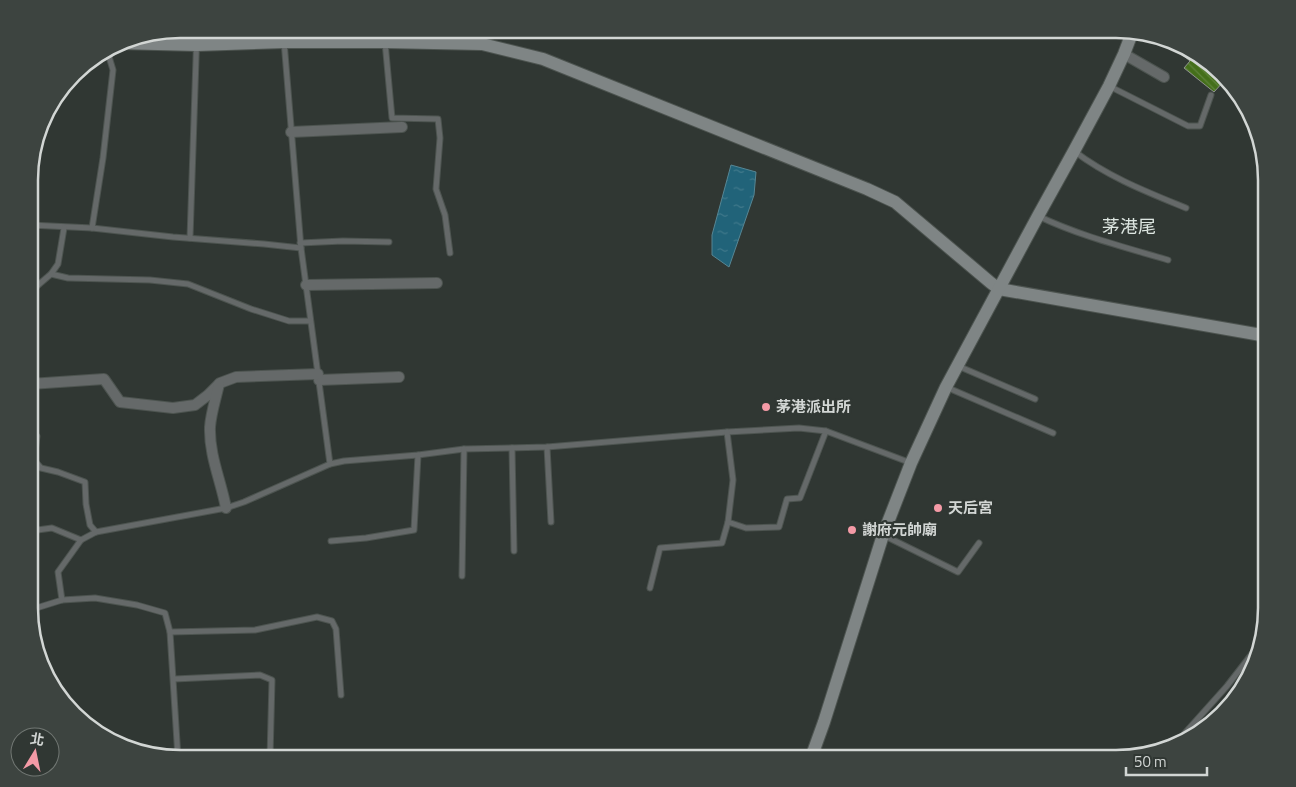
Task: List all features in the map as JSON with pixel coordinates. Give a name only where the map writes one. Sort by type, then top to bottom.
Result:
[{"type":"street","points":[[814,749],[883,535],[911,464],[946,387],[1109,86],[1130,38]]},
{"type":"street","points":[[149,41],[197,45],[284,42],[482,44],[542,59],[858,185],[895,202],[999,289],[1258,334]]},
{"type":"street","points":[[1124,54],[1164,77]]},
{"type":"street","points":[[291,132],[402,127]]},
{"type":"street","points":[[306,285],[437,283]]},
{"type":"street","points":[[38,383],[104,379],[120,402],[173,408],[195,405],[220,383],[236,377],[399,377]]},
{"type":"street","points":[[220,383],[210,426],[213,460],[226,508]]},
{"type":"lane","points":[[190,238],[197,37]]},
{"type":"lane","points":[[283,37],[300,246],[330,464]]},
{"type":"lane","points":[[385,42],[392,118],[438,119],[440,138],[436,189],[445,215],[450,253]]},
{"type":"lane","points":[[92,228],[103,158],[113,70],[109,57]]},
{"type":"lane","points":[[1109,86],[1188,126],[1200,126],[1212,95]]},
{"type":"lane","points":[[1074,152],[1121,181],[1186,208]]},
{"type":"lane","points":[[1038,216],[1069,230],[1168,260]]},
{"type":"lane","points":[[38,226],[92,228],[173,237],[300,246],[343,241],[389,242]]},
{"type":"lane","points":[[38,285],[51,274],[58,264],[64,228]]},
{"type":"lane","points":[[51,274],[68,278],[150,280],[188,284],[251,309],[289,321],[310,321]]},
{"type":"lane","points":[[958,366],[1036,399]]},
{"type":"lane","points":[[946,387],[1053,433]]},
{"type":"lane","points":[[62,600],[58,572],[81,540],[96,532],[226,508],[330,464],[344,461],[464,449],[547,447],[799,428],[826,431],[911,464]]},
{"type":"lane","points":[[728,522],[746,528],[779,527],[787,499],[800,498],[826,431]]},
{"type":"lane","points":[[650,588],[660,548],[722,543],[728,522],[733,480],[726,432]]},
{"type":"lane","points":[[547,447],[551,522]]},
{"type":"lane","points":[[512,448],[514,551]]},
{"type":"lane","points":[[462,576],[464,449]]},
{"type":"lane","points":[[331,541],[366,538],[414,530],[418,454]]},
{"type":"lane","points":[[38,465],[41,468],[85,482],[86,504],[90,525],[96,532]]},
{"type":"lane","points":[[38,530],[52,528],[81,540]]},
{"type":"lane","points":[[883,535],[958,572],[979,543]]},
{"type":"lane","points":[[38,607],[62,600],[95,598],[137,605],[165,613],[170,632],[178,750]]},
{"type":"lane","points":[[170,632],[255,630],[317,617],[332,621],[336,629],[341,695]]},
{"type":"lane","points":[[1187,730],[1227,686],[1250,657]]},
{"type":"lane","points":[[174,679],[260,675],[272,680],[270,750]]},
{"type":"water","points":[[731,165],[756,172],[754,195],[729,267],[712,255],[712,235]]},
{"type":"building","points":[[1181,54],[1195,61],[1221,84],[1214,92],[1184,68],[1190,61]]},
{"type":"place","name":"茅港派出所","points":[[766,407]]},
{"type":"place","name":"天后宮","points":[[938,508]]},
{"type":"place","name":"謝府元帥廟","points":[[852,530]]},
{"type":"district","name":"茅港尾","points":[[1129,227]]}]
